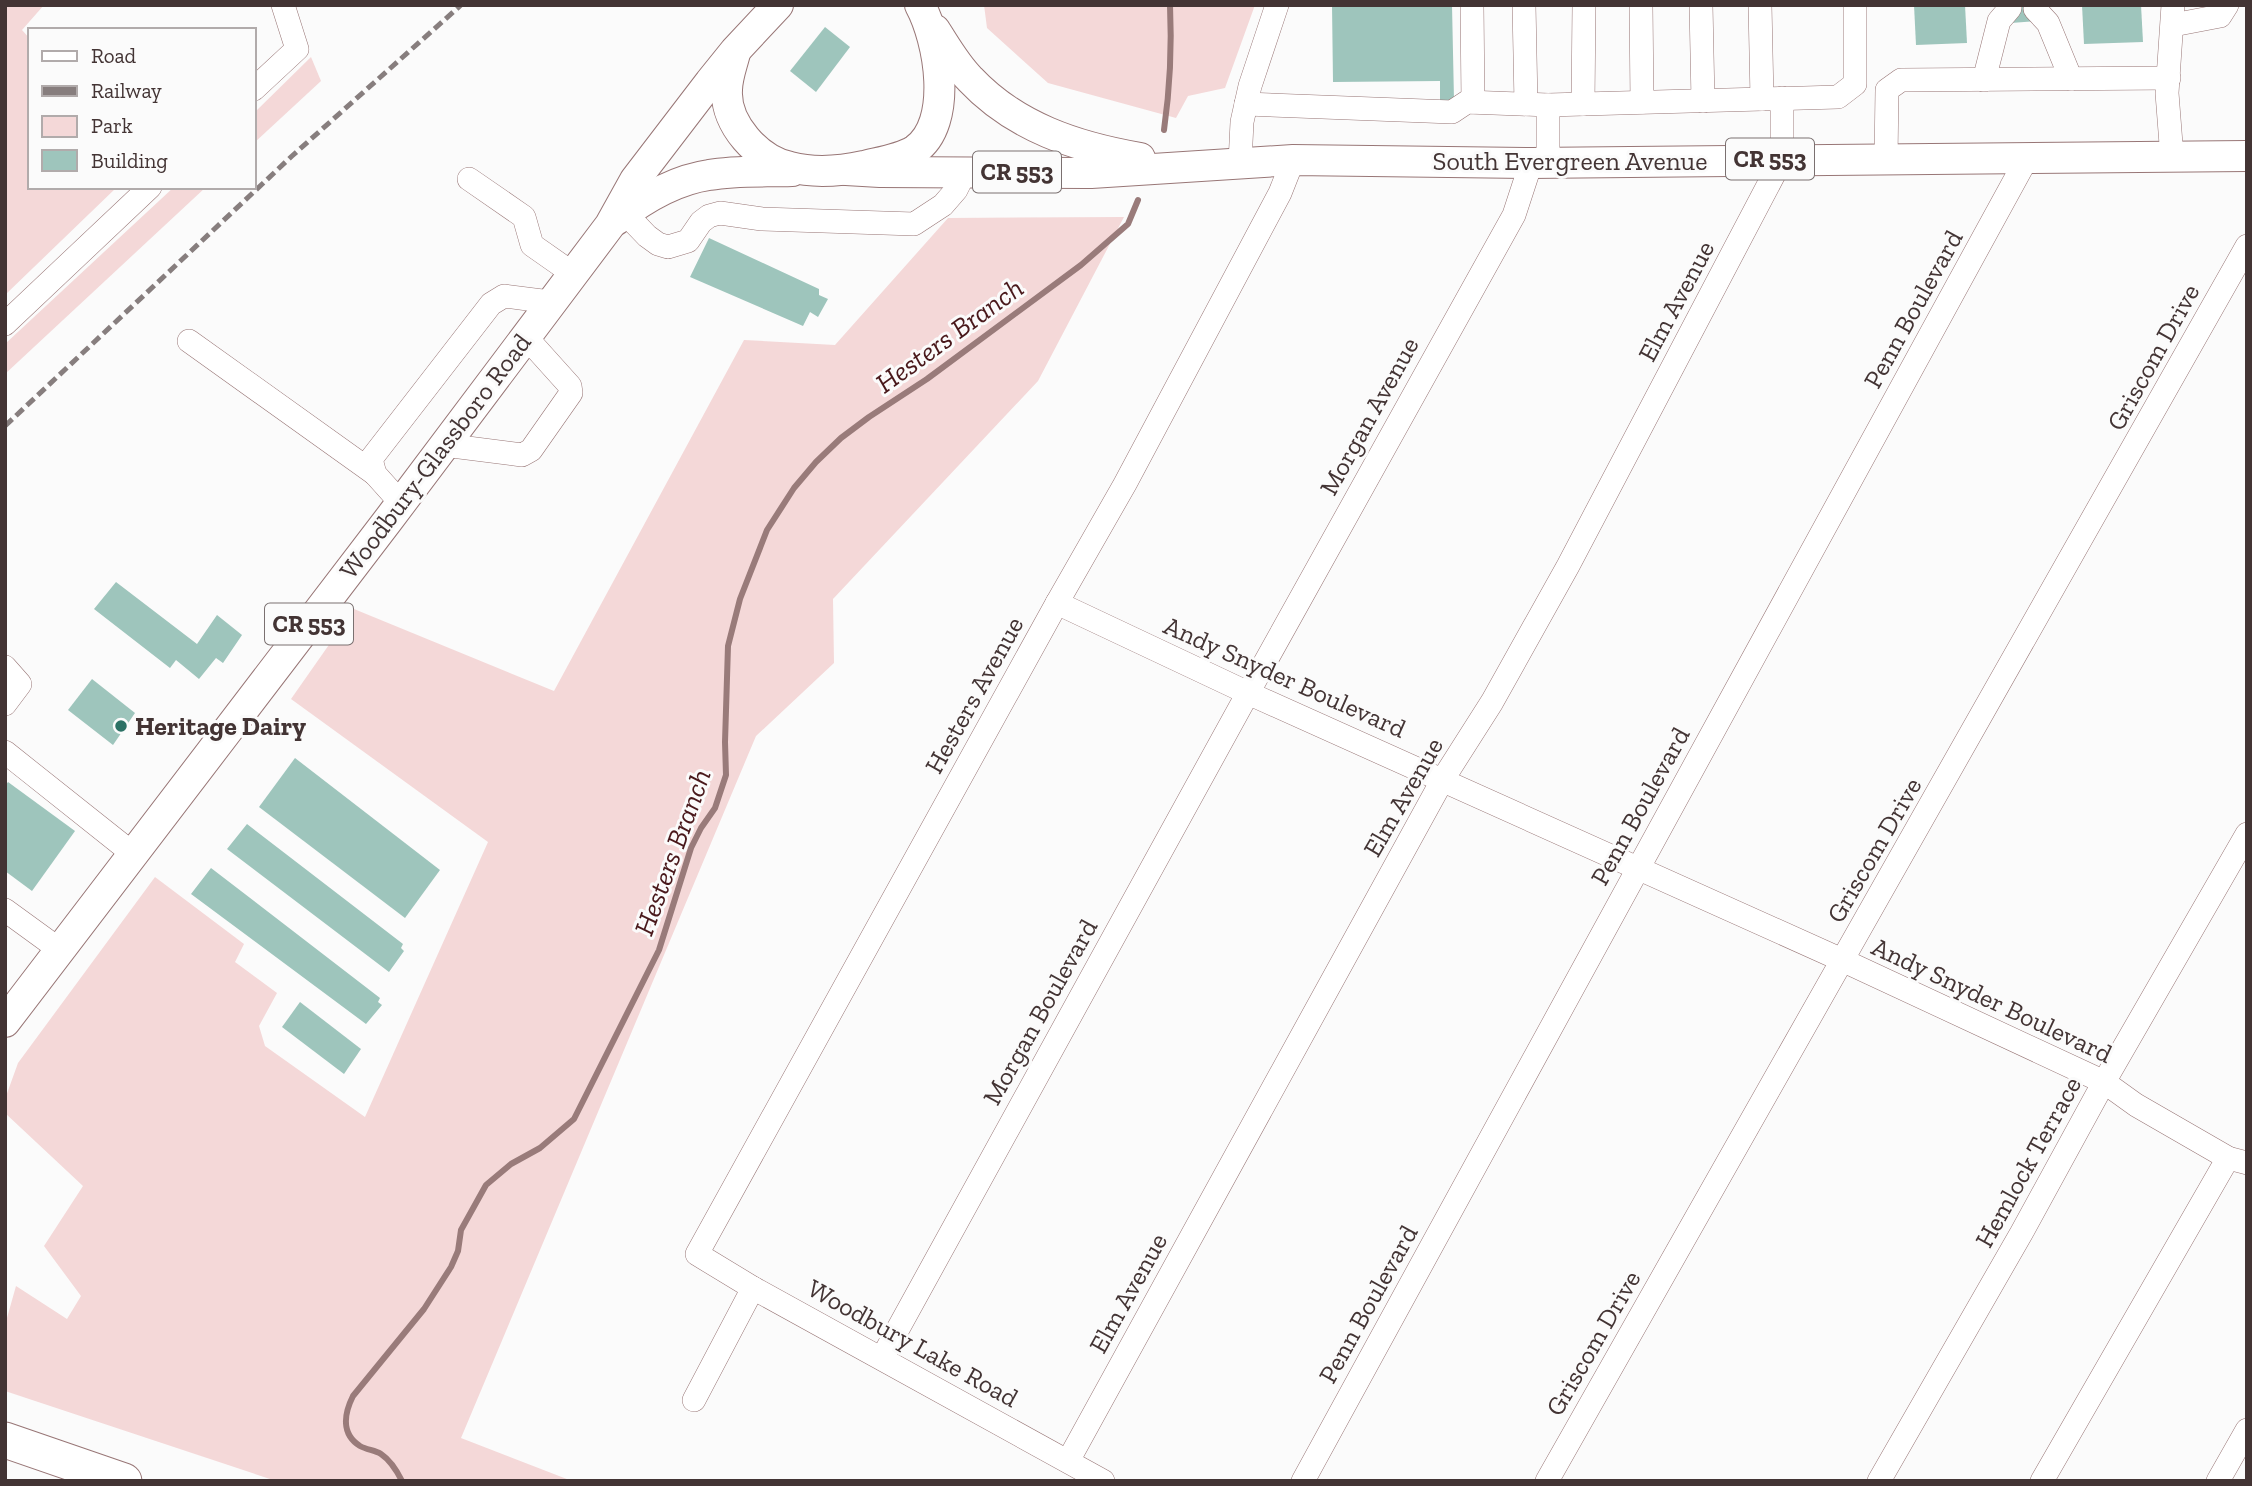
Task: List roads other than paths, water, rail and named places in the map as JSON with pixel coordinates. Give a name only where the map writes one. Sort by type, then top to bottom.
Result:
[{"type":"highway","points":[[5,1440],[124,1481]]},
{"type":"main road","name":"Woodbury-Glassboro Road","points":[[5,1022],[401,503],[550,302],[617,219],[635,180],[735,51],[773,8]]},
{"type":"main road","points":[[735,51],[727,90],[732,117],[741,132],[759,151],[789,167],[846,170],[901,156],[916,149],[932,128],[936,116],[938,74],[936,50],[923,12]]},
{"type":"main road","name":"South Evergreen Avenue","points":[[923,12],[968,77],[988,97],[1038,130],[1111,153],[1187,166]]},
{"type":"main road","name":"South Evergreen Avenue","points":[[846,170],[880,173],[1091,173],[1293,160],[1539,163],[2247,156]]},
{"type":"main road","name":"Woodbury-Glassboro Road","points":[[617,219],[656,193],[678,183],[709,175],[813,170]]},
{"type":"street","points":[[256,87],[297,49],[284,5]]},
{"type":"street","points":[[1240,163],[1242,122],[1246,104],[1277,5]]},
{"type":"street","points":[[1472,5],[1473,102]]},
{"type":"street","name":"Morgan Avenue","points":[[1248,693],[1514,215],[1539,163],[1537,105],[1524,5]]},
{"type":"street","points":[[1583,104],[1584,5]]},
{"type":"street","points":[[1641,5],[1642,102]]},
{"type":"street","points":[[1701,5],[1703,101]]},
{"type":"street","points":[[1760,5],[1782,159]]},
{"type":"street","points":[[1246,104],[1452,112],[1467,102],[1537,105],[1838,97],[1855,84],[1855,5]]},
{"type":"street","points":[[2172,157],[2168,93],[2173,15],[2220,16],[2227,5]]},
{"type":"street","points":[[1984,80],[1999,21],[2010,8]]},
{"type":"street","points":[[2035,9],[2048,23],[2071,79]]},
{"type":"street","points":[[1886,159],[1887,90],[1901,80],[2169,78]]},
{"type":"street","name":"Penn Boulevard","points":[[1304,1481],[2027,158]]},
{"type":"street","name":"Elm Avenue","points":[[1068,1461],[1443,779],[1492,702],[1568,566],[1782,159]]},
{"type":"street","name":"Hesters Avenue","points":[[697,1254],[1125,484],[1280,193],[1293,160]]},
{"type":"street","points":[[617,219],[658,244],[668,247],[688,241],[701,222],[720,212],[762,219],[914,223],[943,205],[956,190],[965,172]]},
{"type":"street","points":[[469,179],[524,217],[532,245],[572,274]]},
{"type":"street","points":[[5,324],[148,189]]},
{"type":"street","name":"Griscom Drive","points":[[1547,1481],[1988,708],[2247,246]]},
{"type":"street","points":[[375,474],[371,459],[491,304],[504,296],[550,302]]},
{"type":"street","points":[[444,446],[522,455],[531,450],[571,393],[570,386],[525,336]]},
{"type":"street","points":[[189,341],[375,474],[401,503]]},
{"type":"street","name":"Andy Snyder Boulevard","points":[[1057,603],[1248,693],[1638,867],[2104,1082],[2136,1105],[2238,1160]]},
{"type":"street","points":[[5,667],[20,684],[5,704]]},
{"type":"street","name":"Morgan Boulevard","points":[[882,1358],[1248,693]]},
{"type":"street","points":[[5,752],[132,853]]},
{"type":"street","name":"Hemlock Terrace","points":[[1879,1481],[2247,834]]},
{"type":"street","points":[[5,909],[60,950]]},
{"type":"street","points":[[2042,1481],[2238,1160]]},
{"type":"street","name":"Woodbury Lake Road","points":[[697,1254],[753,1288],[1102,1481]]},
{"type":"street","points":[[694,1400],[753,1288]]},
{"type":"street","points":[[2218,1481],[2247,1430]]},
{"type":"waterway","name":"Hesters Branch","points":[[1164,130],[1170,68],[1170,5]]},
{"type":"waterway","name":"Hesters Branch","points":[[402,1481],[384,1456],[360,1446],[350,1436],[346,1423],[350,1403],[424,1309],[451,1267],[458,1251],[461,1230],[486,1185],[511,1164],[540,1148],[574,1119],[659,950],[691,848],[715,808],[726,775],[728,646],[740,599],[767,530],[794,488],[841,438],[927,379],[1081,265],[1128,224],[1138,200]]},
{"type":"railway","points":[[5,426],[292,156],[461,5]]},
{"type":"place","name":"Heritage Dairy","points":[[121,726]]}]
